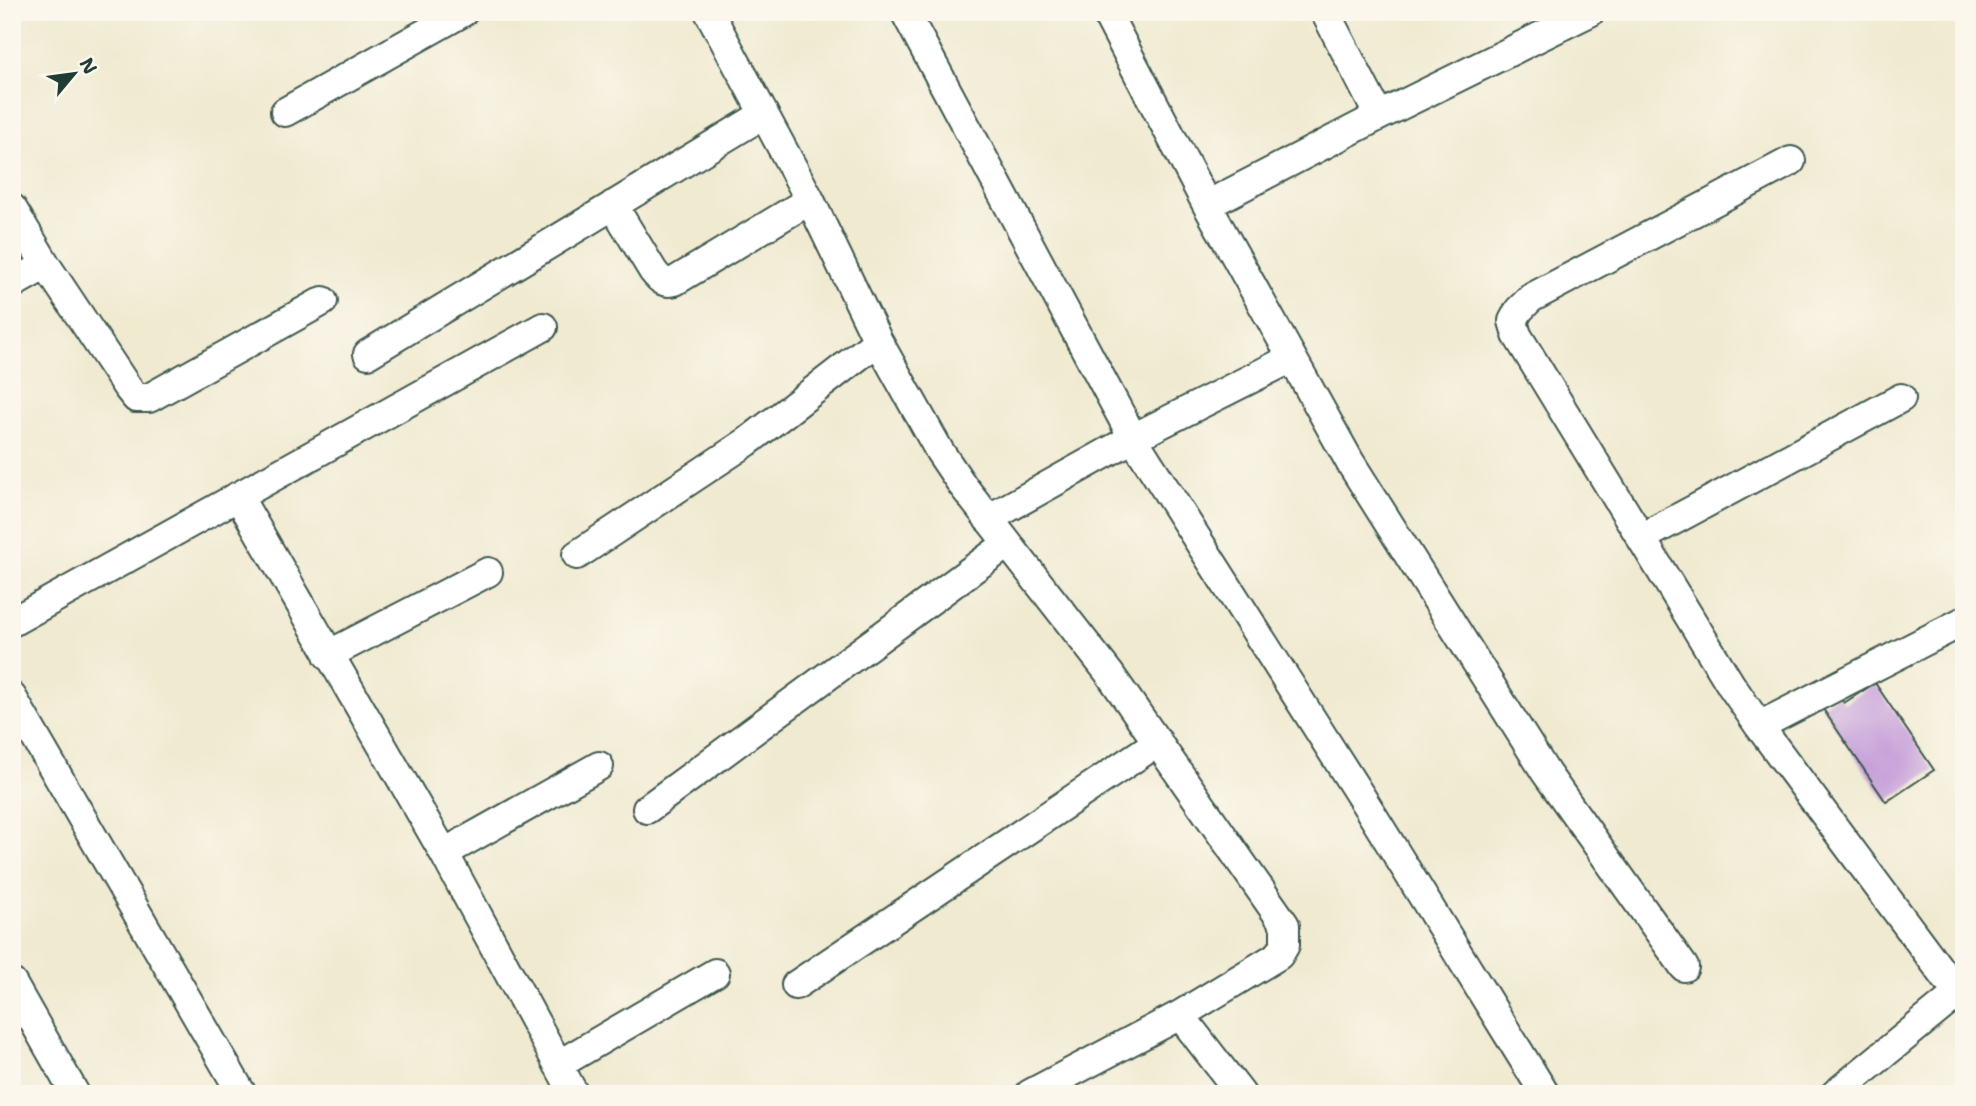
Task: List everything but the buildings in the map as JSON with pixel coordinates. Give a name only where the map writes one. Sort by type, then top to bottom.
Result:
[{"type":"street","points":[[285,112],[463,12]]},
{"type":"street","points":[[709,12],[810,200],[878,341],[940,452],[1007,544],[1109,673],[1285,925],[1285,946],[1279,955],[1180,1015],[1030,1094]]},
{"type":"street","points":[[905,12],[1133,438],[1365,803],[1545,1094]]},
{"type":"street","points":[[1106,12],[1207,205],[1350,462],[1546,773],[1685,968]]},
{"type":"street","points":[[1325,12],[1379,116]]},
{"type":"street","points":[[1207,205],[1590,12]]},
{"type":"street","points":[[368,354],[764,114]]},
{"type":"street","points":[[1791,161],[1531,298],[1515,315],[1513,321],[1517,335],[1643,537],[1731,685],[1961,998],[1835,1094]]},
{"type":"street","points":[[613,205],[653,271],[659,279],[669,283],[810,200]]},
{"type":"street","points":[[12,208],[46,265],[136,398],[149,398],[323,301]]},
{"type":"street","points":[[12,284],[46,265]]},
{"type":"street","points":[[12,622],[543,327]]},
{"type":"street","points":[[577,555],[747,442],[878,341]]},
{"type":"street","points":[[988,519],[1133,438],[1292,358]]},
{"type":"street","points":[[1643,537],[1901,398]]},
{"type":"street","points":[[237,496],[444,853],[573,1094]]},
{"type":"street","points":[[647,809],[1007,544]]},
{"type":"street","points":[[328,655],[488,572]]},
{"type":"street","points":[[1759,726],[1959,632]]},
{"type":"street","points":[[12,697],[242,1094]]},
{"type":"street","points":[[796,985],[1158,742]]},
{"type":"street","points":[[444,853],[599,766]]},
{"type":"street","points":[[558,1065],[715,973]]},
{"type":"street","points":[[12,983],[75,1094]]},
{"type":"street","points":[[1180,1015],[1241,1094]]}]
